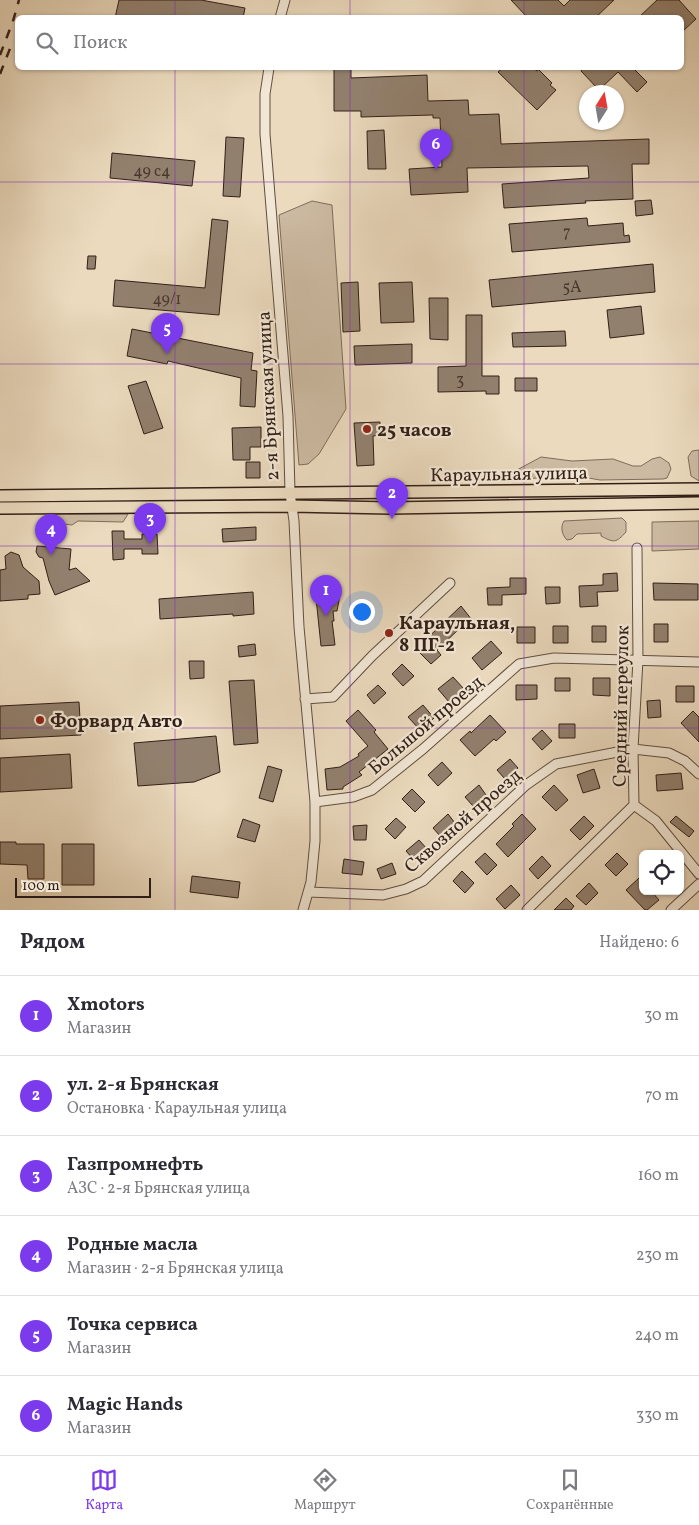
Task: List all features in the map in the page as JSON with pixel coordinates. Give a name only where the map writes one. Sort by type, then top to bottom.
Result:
[{"type":"main road","name":"Караульная улица","points":[[290,492],[699,489]]},
{"type":"main road","name":"2-я Брянская улица","points":[[0,496],[290,492]]},
{"type":"main road","name":"Караульная улица","points":[[291,506],[390,508],[699,503]]},
{"type":"main road","name":"2-я Брянская улица","points":[[0,508],[291,506]]},
{"type":"street","points":[[281,15],[285,0]]},
{"type":"street","name":"2-я Брянская улица","points":[[269,70],[265,94],[265,134],[288,416],[290,492]]},
{"type":"street","points":[[290,492],[294,521],[299,627],[315,802],[315,841],[309,892],[303,910]]},
{"type":"street","name":"Средний переулок","points":[[527,910],[634,805],[633,749],[638,660],[637,548]]},
{"type":"street","points":[[306,700],[333,697],[372,656],[450,583]]},
{"type":"street","name":"Большой проезд","points":[[315,802],[353,797],[372,790],[423,749],[519,664],[554,658],[699,662]]},
{"type":"street","name":"Сквозной проезд","points":[[309,892],[383,895],[406,889],[423,881],[526,785],[556,764],[633,749],[669,753],[685,761],[699,774]]},
{"type":"street","points":[[634,805],[656,821],[699,874]]},
{"type":"street","points":[[671,910],[699,884]]},
{"type":"shaded area","points":[[312,201],[332,205],[346,409],[319,454],[308,464],[299,465],[279,215]]},
{"type":"shaded area","points":[[699,450],[699,481],[691,476],[688,457],[692,451]]},
{"type":"shaded area","points":[[541,457],[572,461],[613,459],[633,466],[641,466],[652,459],[660,457],[669,463],[671,469],[667,478],[663,479],[600,480],[583,477],[578,473],[555,473],[553,476],[519,480],[512,476],[515,471]]},
{"type":"shaded area","points":[[48,514],[128,514],[123,522],[78,521],[72,525],[63,524]]},
{"type":"shaded area","points":[[622,518],[626,522],[626,532],[615,541],[601,536],[601,533],[577,534],[572,539],[567,540],[562,531],[564,521]]},
{"type":"shaded area","points":[[699,521],[699,549],[652,551],[652,522]]},
{"type":"building","points":[[119,0],[201,0],[245,8],[244,15],[116,15]]},
{"type":"building","points":[[511,0],[558,0],[564,6],[570,0],[614,0],[598,15],[525,15]]},
{"type":"building","points":[[657,0],[679,0],[696,19],[684,30],[684,15],[641,15]]},
{"type":"building","points":[[334,70],[351,70],[351,78],[427,75],[428,101],[468,100],[469,115],[499,114],[501,144],[649,139],[649,164],[632,164],[633,199],[504,208],[502,184],[589,178],[588,166],[467,168],[468,192],[411,195],[409,169],[442,167],[440,118],[433,118],[433,115],[361,117],[361,111],[334,111]]},
{"type":"building","points":[[500,70],[539,70],[556,90],[537,110],[498,72]]},
{"type":"building","points":[[582,70],[635,70],[647,82],[637,92],[618,72],[604,85],[594,85]]},
{"type":"building","points":[[384,130],[386,169],[368,169],[367,131]]},
{"type":"building","points":[[226,137],[244,138],[240,197],[223,196]]},
{"type":"building","points":[[112,153],[195,161],[192,186],[110,178]]},
{"type":"building","points":[[651,200],[653,214],[636,216],[635,201]]},
{"type":"building","points":[[587,218],[588,226],[623,223],[624,236],[629,235],[630,242],[512,252],[509,224]]},
{"type":"building","points":[[212,219],[228,221],[219,315],[113,306],[115,280],[205,288]]},
{"type":"building","points":[[88,256],[96,256],[95,269],[87,269]]},
{"type":"building","points":[[653,264],[655,292],[492,307],[489,280]]},
{"type":"building","points":[[358,282],[360,331],[343,332],[341,283]]},
{"type":"building","points":[[412,282],[414,322],[381,323],[379,283]]},
{"type":"building","points":[[429,298],[448,298],[448,340],[430,339]]},
{"type":"building","points":[[641,306],[644,334],[610,338],[607,310]]},
{"type":"building","points":[[466,315],[482,315],[482,376],[499,376],[499,394],[486,394],[486,391],[438,392],[438,367],[466,366]]},
{"type":"building","points":[[132,329],[253,353],[251,370],[257,371],[255,407],[240,406],[241,378],[168,361],[167,364],[127,356]]},
{"type":"building","points":[[565,331],[566,346],[513,347],[512,333]]},
{"type":"building","points":[[412,344],[412,363],[355,365],[354,346]]},
{"type":"building","points":[[515,378],[537,378],[537,391],[515,391]]},
{"type":"building","points":[[146,381],[163,428],[144,434],[128,386]]},
{"type":"building","points":[[380,422],[380,435],[373,436],[374,465],[357,466],[354,423]]},
{"type":"building","points":[[261,427],[261,447],[250,447],[250,460],[233,460],[232,428]]},
{"type":"building","points":[[246,462],[260,462],[260,478],[246,478]]},
{"type":"building","points":[[256,527],[256,540],[223,542],[222,529]]},
{"type":"building","points":[[112,531],[124,531],[124,539],[142,539],[142,534],[157,534],[158,554],[142,554],[142,549],[124,549],[124,559],[113,560]]},
{"type":"building","points":[[37,546],[71,549],[69,570],[76,568],[90,581],[55,595],[43,558],[39,557],[36,552]]},
{"type":"building","points":[[11,552],[19,555],[23,567],[39,581],[40,594],[28,595],[28,599],[0,601],[0,570],[6,569],[5,556]]},
{"type":"building","points":[[617,573],[618,591],[597,592],[598,606],[580,607],[579,586],[603,585],[603,574]]},
{"type":"building","points":[[510,578],[526,578],[526,594],[502,595],[502,605],[488,605],[487,588],[510,587]]},
{"type":"building","points":[[653,583],[698,584],[698,600],[654,600]]},
{"type":"building","points":[[545,587],[560,587],[560,603],[546,604]]},
{"type":"building","points":[[253,592],[254,614],[160,619],[159,599]]},
{"type":"building","points":[[340,595],[337,611],[333,611],[334,621],[332,621],[335,645],[321,646],[316,598]]},
{"type":"building","points":[[461,606],[472,620],[462,629],[460,628],[437,650],[441,655],[431,664],[416,649]]},
{"type":"building","points":[[654,624],[668,624],[668,642],[654,642]]},
{"type":"building","points":[[553,626],[568,626],[568,643],[553,643]]},
{"type":"building","points":[[592,626],[606,626],[606,642],[592,642]]},
{"type":"building","points":[[517,627],[535,627],[535,643],[517,643]]},
{"type":"building","points":[[491,641],[502,653],[482,670],[472,658]]},
{"type":"building","points":[[255,644],[256,655],[239,657],[238,646]]},
{"type":"building","points":[[189,661],[204,661],[204,678],[190,679]]},
{"type":"building","points":[[402,664],[414,676],[403,686],[392,674]]},
{"type":"building","points":[[453,677],[464,689],[449,702],[438,689]]},
{"type":"building","points":[[555,678],[570,678],[570,691],[555,691]]},
{"type":"building","points":[[593,678],[610,678],[610,696],[593,695]]},
{"type":"building","points":[[254,680],[258,743],[234,745],[229,681]]},
{"type":"building","points":[[378,685],[386,693],[374,704],[367,695]]},
{"type":"building","points":[[516,685],[537,685],[537,699],[516,700]]},
{"type":"building","points":[[676,686],[694,686],[694,702],[676,702]]},
{"type":"building","points":[[660,700],[661,717],[648,718],[647,701]]},
{"type":"building","name":"Форвард Авто","points":[[79,702],[81,735],[0,739],[0,706]]},
{"type":"building","points":[[423,705],[434,718],[420,730],[408,717]]},
{"type":"building","points":[[358,710],[376,730],[374,732],[388,749],[359,772],[362,775],[343,787],[343,789],[327,790],[325,769],[340,767],[359,756],[358,754],[368,746],[346,721]]},
{"type":"building","points":[[693,711],[699,717],[699,742],[681,723]]},
{"type":"building","points":[[490,715],[506,732],[496,741],[494,739],[475,756],[460,740],[470,731],[471,733]]},
{"type":"building","points":[[559,724],[575,724],[575,738],[559,738]]},
{"type":"building","points":[[542,730],[552,741],[542,750],[532,739]]},
{"type":"building","points":[[216,736],[220,772],[194,782],[138,786],[134,743]]},
{"type":"building","points":[[70,754],[72,788],[0,792],[0,758]]},
{"type":"building","points":[[510,759],[518,768],[505,779],[497,770]]},
{"type":"building","points":[[442,762],[452,773],[438,786],[428,775]]},
{"type":"building","points":[[268,766],[282,770],[273,802],[259,798]]},
{"type":"building","points":[[594,769],[600,788],[583,793],[577,775]]},
{"type":"building","points":[[681,773],[683,789],[657,791],[656,775]]},
{"type":"building","points":[[479,785],[486,795],[473,806],[465,797]]},
{"type":"building","points":[[554,785],[568,800],[556,811],[542,797]]},
{"type":"building","points":[[412,789],[425,802],[415,812],[402,799]]},
{"type":"building","points":[[448,814],[455,823],[441,837],[433,828]]},
{"type":"building","points":[[522,814],[536,829],[508,857],[496,844],[514,826],[512,824]]},
{"type":"building","points":[[584,816],[594,826],[580,840],[570,830]]},
{"type":"building","points":[[676,816],[694,831],[689,837],[670,822]]},
{"type":"building","points":[[396,818],[406,827],[395,839],[385,829]]},
{"type":"building","points":[[243,819],[260,825],[255,842],[237,837]]},
{"type":"building","points":[[367,825],[366,840],[354,840],[353,826]]},
{"type":"building","points":[[419,840],[428,850],[415,861],[406,851]]},
{"type":"building","points":[[0,842],[44,844],[44,879],[28,879],[27,865],[0,864]]},
{"type":"building","points":[[62,844],[94,844],[94,885],[62,885]]},
{"type":"building","points":[[485,853],[497,865],[487,875],[475,862]]},
{"type":"building","points":[[617,853],[628,864],[616,876],[605,865]]},
{"type":"building","points":[[542,856],[551,866],[538,879],[529,869]]},
{"type":"building","points":[[344,859],[364,862],[362,875],[342,873]]},
{"type":"building","points":[[392,863],[396,874],[381,879],[377,869]]},
{"type":"building","points":[[462,871],[474,883],[465,893],[453,881]]},
{"type":"building","points":[[192,876],[240,882],[238,898],[190,892]]},
{"type":"building","points":[[639,878],[639,895],[655,895],[659,900],[645,910],[626,890]]},
{"type":"building","points":[[589,883],[598,893],[586,905],[576,896]]},
{"type":"building","points":[[511,885],[520,895],[505,909],[496,899]]},
{"type":"building","points":[[566,898],[574,906],[571,910],[554,910]]},
{"type":"railway","points":[[0,55],[19,0]]},
{"type":"railway","points":[[0,74],[11,46]]},
{"type":"place","name":"Magic Hands","points":[[436,170]]},
{"type":"place","name":"Точка сервиса","points":[[167,354]]},
{"type":"place","name":"25 часов","points":[[367,429]]},
{"type":"place","name":"ул. 2-я Брянская","points":[[392,519]]},
{"type":"place","name":"Газпромнефть","points":[[150,544]]},
{"type":"place","name":"Родные масла","points":[[51,555]]},
{"type":"place","name":"Xmotors","points":[[326,616]]},
{"type":"place","name":"Караульная, 8 ПГ-2","points":[[389,633]]},
{"type":"place","name":"Форвард Авто","points":[[40,720]]}]
